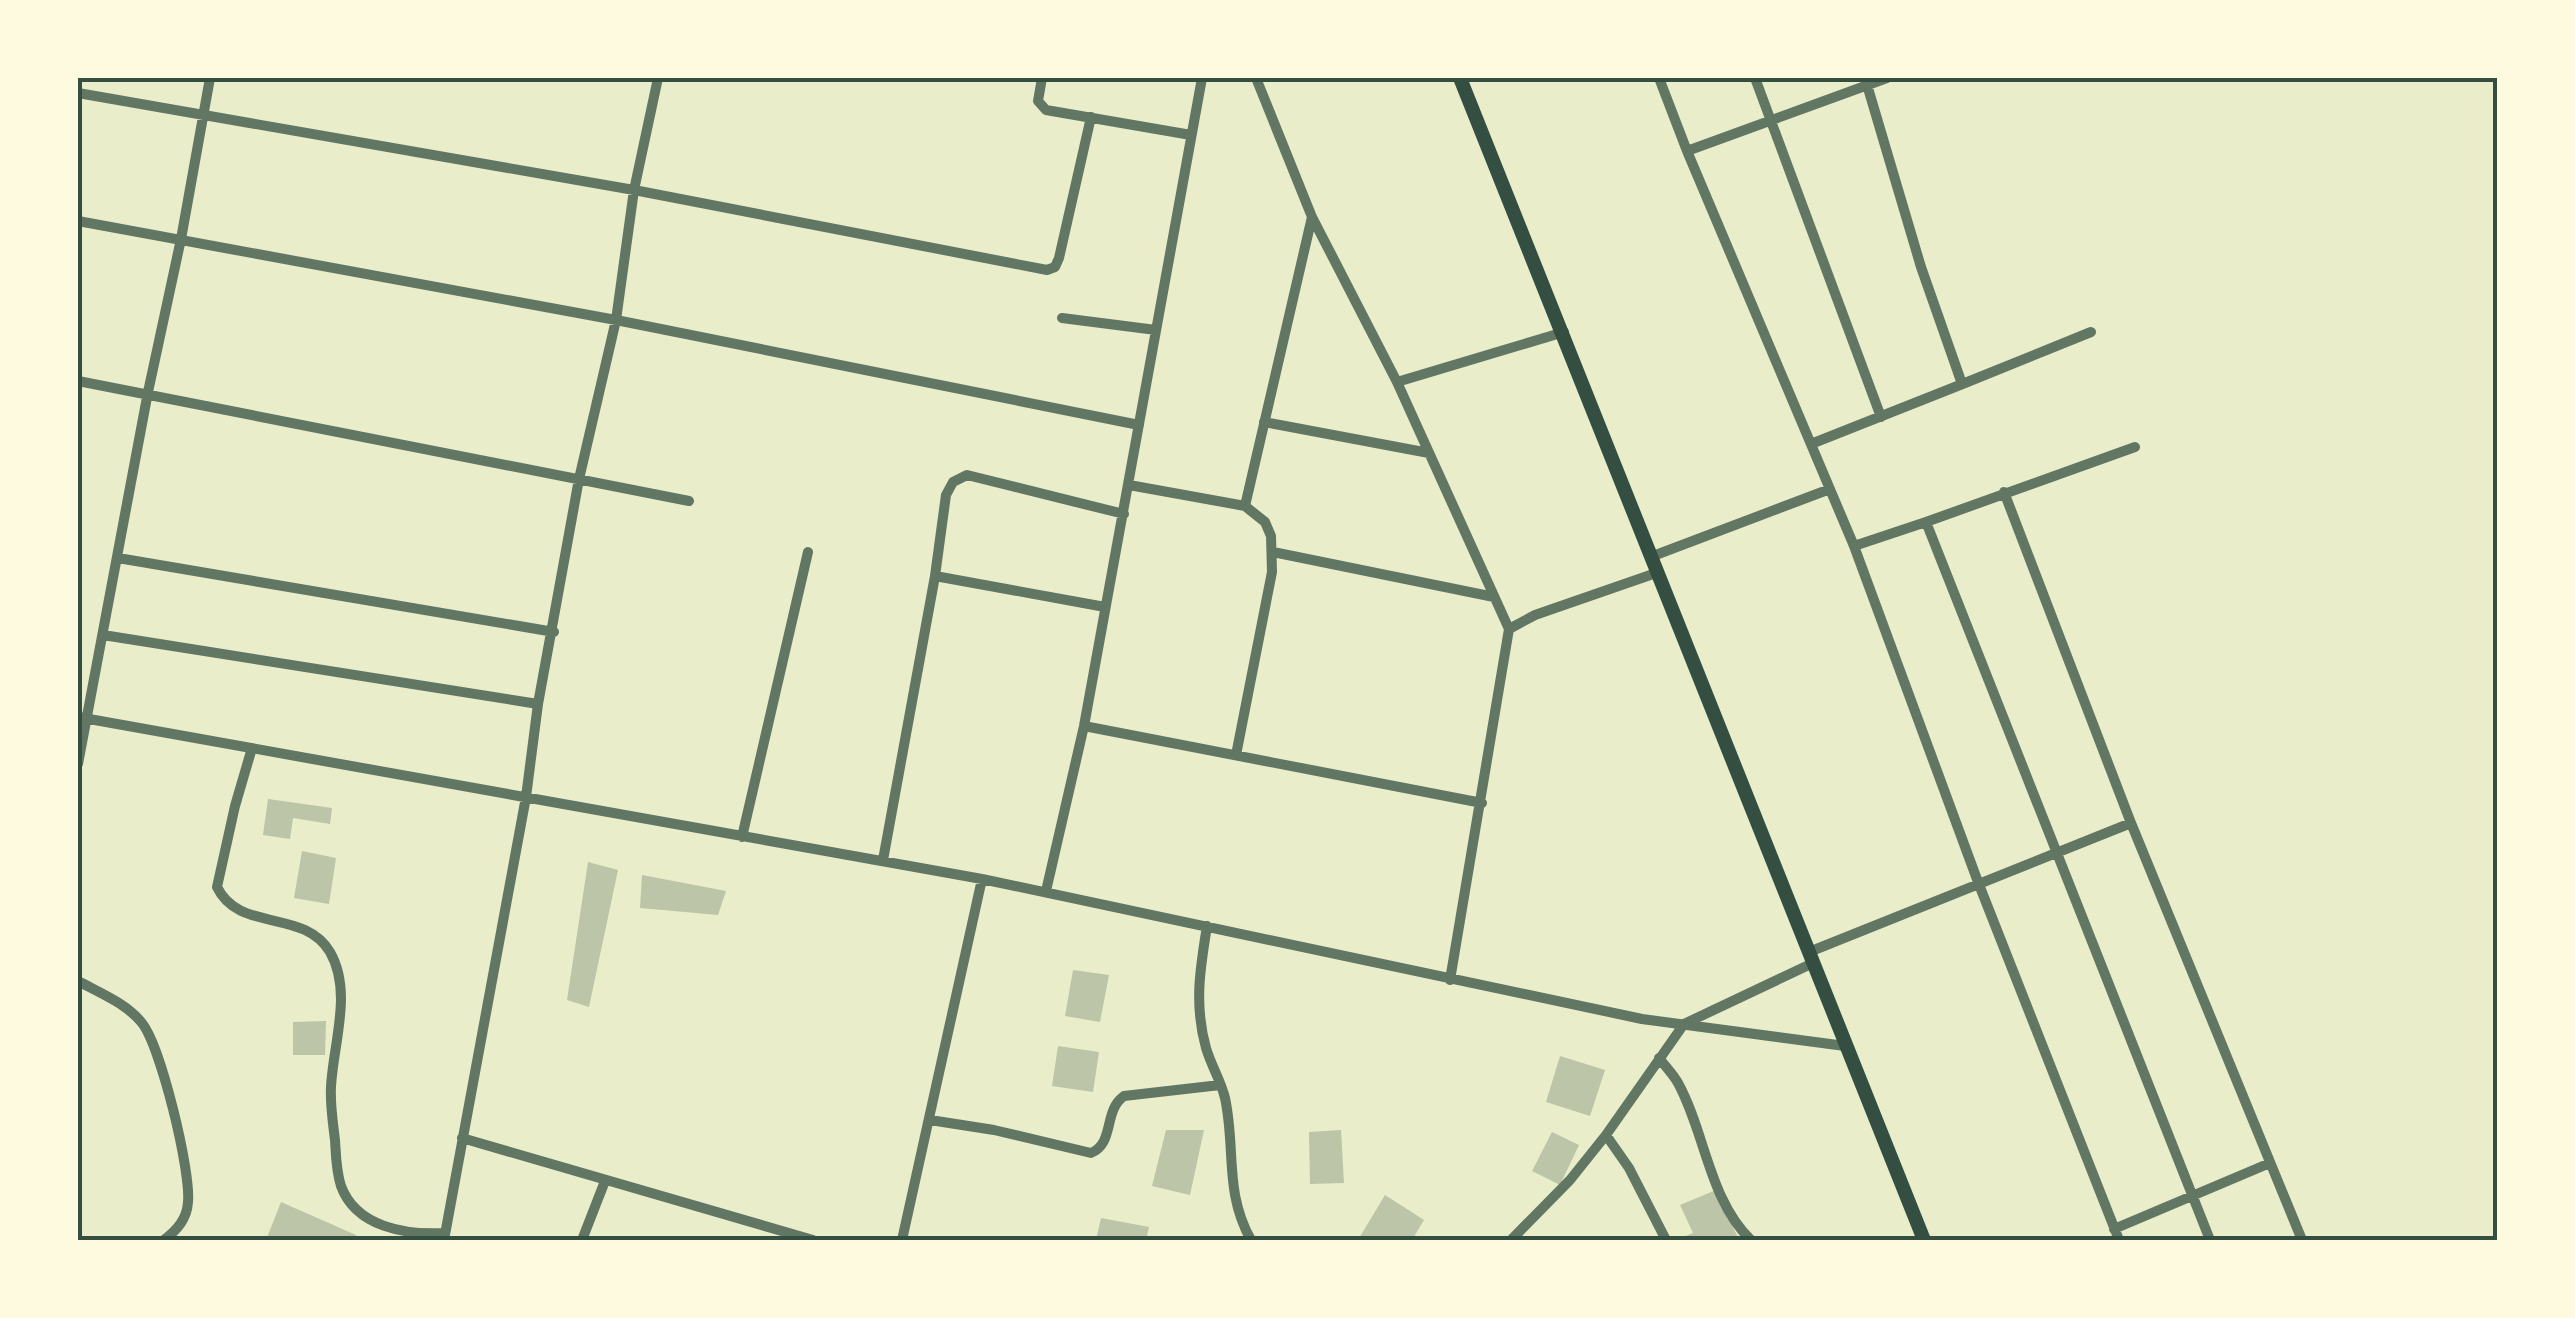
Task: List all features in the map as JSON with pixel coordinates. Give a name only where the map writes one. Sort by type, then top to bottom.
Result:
[{"type":"main road","points":[[1460,78],[1924,1240]]},
{"type":"street","points":[[78,764],[83,718],[182,239],[210,78]]},
{"type":"street","points":[[252,748],[234,806],[217,886],[238,913],[298,926],[319,938],[330,952],[340,977],[330,1089],[342,1188],[352,1207],[375,1223],[424,1237],[444,1237],[526,797],[538,704],[579,479],[616,320],[634,190],[658,78]]},
{"type":"street","points":[[1042,78],[1038,93],[1041,107],[1191,135]]},
{"type":"street","points":[[1046,891],[1084,726],[1202,78]]},
{"type":"street","points":[[1256,78],[1312,217],[1396,382],[1508,629],[1450,980]]},
{"type":"street","points":[[1660,78],[1687,151],[1854,546],[1978,882],[2117,1237],[2192,1196],[2270,1163]]},
{"type":"street","points":[[1755,78],[1881,417]]},
{"type":"street","points":[[1687,151],[1866,81],[1887,78]]},
{"type":"street","points":[[1866,81],[1960,385]]},
{"type":"street","points":[[78,93],[634,190],[1047,270],[1055,267],[1059,258],[1091,118]]},
{"type":"street","points":[[1245,506],[1312,217]]},
{"type":"street","points":[[78,221],[616,320],[1139,425]]},
{"type":"street","points":[[1062,318],[1156,330]]},
{"type":"street","points":[[1396,382],[1564,332]]},
{"type":"street","points":[[1811,444],[2091,332]]},
{"type":"street","points":[[78,381],[689,501]]},
{"type":"street","points":[[1264,422],[1429,453]]},
{"type":"street","points":[[1854,546],[2135,447]]},
{"type":"street","points":[[883,860],[946,495],[953,482],[967,475],[1124,514]]},
{"type":"street","points":[[1129,486],[1245,506],[1266,522],[1272,572],[1236,756]]},
{"type":"street","points":[[1652,556],[1830,490]]},
{"type":"street","points":[[2004,492],[2131,823],[2302,1240]]},
{"type":"street","points":[[1926,522],[2210,1240]]},
{"type":"street","points":[[742,836],[808,552]]},
{"type":"street","points":[[1272,552],[1494,597]]},
{"type":"street","points":[[118,558],[554,632]]},
{"type":"street","points":[[1508,629],[1536,615],[1659,572]]},
{"type":"street","points":[[935,576],[1104,607]]},
{"type":"street","points":[[103,635],[538,704]]},
{"type":"street","points":[[83,718],[982,878],[1642,1019],[1844,1046]]},
{"type":"street","points":[[1084,726],[1482,803]]},
{"type":"street","points":[[1512,1240],[1570,1180],[1606,1135],[1684,1024],[1811,958],[1978,882],[2131,823]]},
{"type":"street","points":[[902,1240],[982,878]]},
{"type":"street","points":[[1207,926],[1197,1010],[1228,1119],[1234,1197],[1240,1221],[1251,1240]]},
{"type":"street","points":[[78,981],[129,1009],[146,1027],[173,1107],[188,1203],[184,1221],[164,1240]]},
{"type":"street","points":[[1659,1058],[1678,1083],[1715,1181],[1750,1240]]},
{"type":"street","points":[[930,1120],[994,1130],[1091,1153],[1104,1144],[1115,1102],[1124,1096],[1220,1086]]},
{"type":"street","points":[[1606,1135],[1666,1240]]},
{"type":"street","points":[[462,1138],[813,1240]]},
{"type":"street","points":[[582,1240],[605,1181]]},
{"type":"building","points":[[268,799],[332,808],[330,824],[293,818],[290,839],[263,835]]},
{"type":"building","points":[[302,851],[336,858],[329,904],[294,898]]},
{"type":"building","points":[[588,862],[618,870],[589,1007],[567,1000]]},
{"type":"building","points":[[642,875],[726,891],[718,915],[640,908]]},
{"type":"building","points":[[1073,970],[1109,975],[1100,1022],[1065,1016]]},
{"type":"building","points":[[326,1021],[325,1055],[293,1055],[293,1022]]},
{"type":"building","points":[[1058,1046],[1099,1052],[1093,1092],[1052,1086]]},
{"type":"building","points":[[1560,1056],[1605,1070],[1590,1116],[1546,1102]]},
{"type":"building","points":[[1166,1130],[1204,1130],[1190,1195],[1152,1186]]},
{"type":"building","points":[[1341,1130],[1344,1183],[1310,1184],[1309,1132]]},
{"type":"building","points":[[1552,1132],[1579,1145],[1560,1185],[1532,1171]]},
{"type":"building","points":[[1716,1190],[1739,1240],[1676,1240],[1693,1233],[1680,1205]]},
{"type":"building","points":[[1385,1195],[1424,1220],[1412,1240],[1358,1240]]},
{"type":"building","points":[[281,1202],[356,1235],[354,1240],[266,1240]]},
{"type":"building","points":[[1101,1218],[1149,1227],[1146,1240],[1096,1240]]}]
